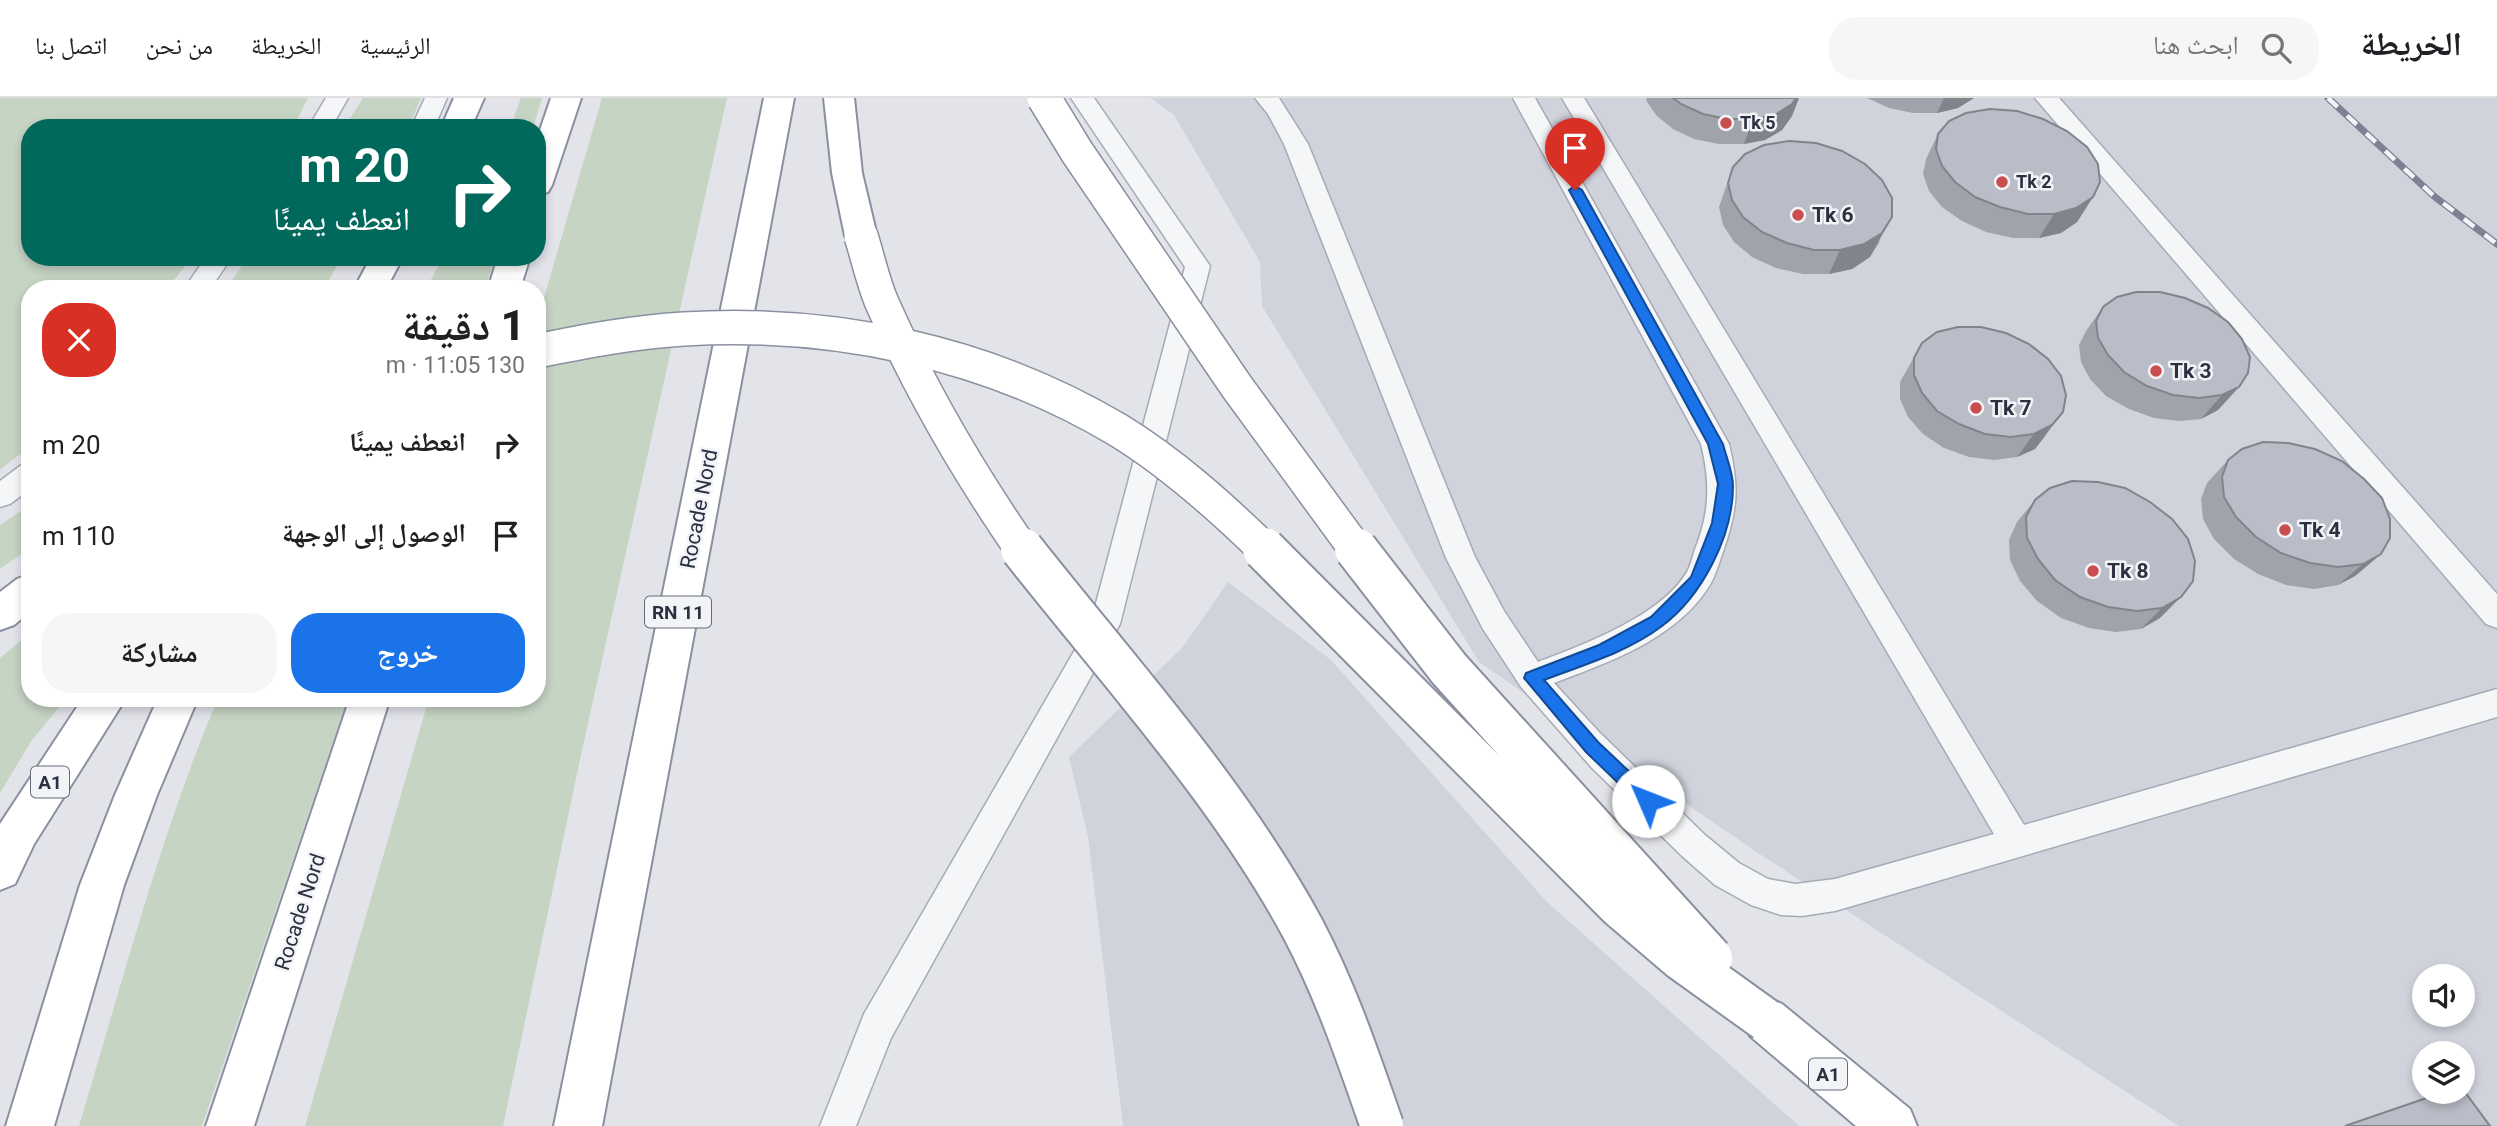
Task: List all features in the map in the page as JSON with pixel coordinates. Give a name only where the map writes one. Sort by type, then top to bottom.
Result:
[{"type":"highway","points":[[460,119],[469,98]]},
{"type":"highway","points":[[546,159],[566,98]]},
{"type":"highway","name":"Rocade Nord","points":[[578,1126],[779,98]]},
{"type":"highway","points":[[839,98],[847,173],[861,236],[881,300],[911,364],[967,463],[1022,549],[1193,765],[1259,856],[1295,916],[1340,1004],[1382,1126]]},
{"type":"highway","points":[[1044,98],[1077,152],[1237,387],[1440,659],[1766,1020]]},
{"type":"highway","points":[[546,349],[618,337],[685,330],[750,328],[814,331],[881,340],[951,358],[1017,380],[1083,410],[1121,432],[1217,503],[1277,558],[1597,884],[1669,950],[1766,1020]]},
{"type":"highway","points":[[0,614],[21,597]]},
{"type":"highway","name":"A1","points":[[0,870],[19,830],[100,707]]},
{"type":"highway","points":[[30,1126],[102,885],[136,795],[174,707]]},
{"type":"highway","name":"Rocade Nord","points":[[230,1126],[367,707]]},
{"type":"highway","name":"A1","points":[[1766,1020],[1893,1126]]},
{"type":"lane","points":[[324,119],[337,98]]},
{"type":"lane","points":[[426,119],[436,98]]},
{"type":"lane","points":[[838,1126],[877,1027],[1105,624],[1198,266],[1082,98]]},
{"type":"lane","points":[[1266,98],[1277,110],[1296,144],[1461,558],[1489,614],[1532,678],[1592,747],[1704,855],[1742,884],[1781,899],[1809,900],[1835,895],[2497,704]]},
{"type":"lane","points":[[1524,98],[1715,444],[1725,484],[1720,523],[1697,581],[1657,622],[1604,650],[1532,678]]},
{"type":"lane","points":[[1573,98],[2016,841]]},
{"type":"lane","points":[[2046,98],[2497,615]]},
{"type":"lane","points":[[0,496],[21,481]]},
{"type":"shaded area","points":[[1151,98],[2497,98],[2497,1126],[2179,1126],[1758,853],[1479,662],[1262,306],[1260,262],[1174,115]]},
{"type":"shaded area","points":[[1228,582],[1331,660],[1546,901],[1799,1126],[1123,1126],[1088,837],[1069,757],[1182,648]]},
{"type":"green space","points":[[0,98],[308,98],[298,119],[21,119],[21,266],[185,266],[174,280],[21,280],[21,453],[0,470]]},
{"type":"green space","points":[[363,98],[421,98],[412,119],[350,119]]},
{"type":"green space","points":[[521,98],[542,98],[536,119],[513,119]]},
{"type":"green space","points":[[602,98],[727,98],[579,764],[503,1126],[305,1126],[426,707],[546,707],[546,291]]},
{"type":"green space","points":[[242,266],[337,266],[329,280],[232,280]]},
{"type":"green space","points":[[438,266],[492,266],[488,280],[431,280]]},
{"type":"green space","points":[[21,511],[21,554],[0,569],[0,525]]},
{"type":"green space","points":[[21,640],[21,707],[60,707],[32,740],[0,793],[0,658]]},
{"type":"green space","points":[[214,707],[345,707],[202,1126],[79,1126],[160,856]]},
{"type":"building","points":[[1673,98],[1796,98],[1792,104],[1775,115],[1753,119],[1727,119],[1703,114]]},
{"type":"building","name":"Tk 2","points":[[1990,109],[2017,111],[2043,119],[2067,131],[2087,147],[2098,164],[2100,182],[2093,197],[2076,208],[2054,214],[2028,214],[1975,197],[1955,182],[1942,166],[1936,149],[1938,134],[1949,121],[1966,113]]},
{"type":"building","name":"Tk 6","points":[[1789,141],[1816,143],[1842,151],[1865,164],[1882,180],[1892,198],[1892,217],[1882,233],[1864,244],[1840,250],[1814,250],[1787,243],[1762,232],[1743,217],[1732,200],[1728,183],[1733,167],[1745,154],[1764,145]]},
{"type":"building","name":"Tk 3","points":[[2136,292],[2160,292],[2185,298],[2208,308],[2228,322],[2242,339],[2250,357],[2248,373],[2239,387],[2222,395],[2199,398],[2173,395],[2147,386],[2124,372],[2108,355],[2098,338],[2096,321],[2103,307],[2117,297]]},
{"type":"building","name":"Tk 7","points":[[1958,327],[1981,327],[2006,333],[2029,344],[2048,359],[2061,376],[2066,395],[2063,412],[2052,425],[2034,434],[2011,437],[1985,434],[1959,424],[1937,411],[1922,393],[1914,375],[1914,358],[1922,343],[1937,332]]},
{"type":"building","name":"Tk 4","points":[[2263,442],[2288,443],[2315,449],[2342,461],[2364,479],[2382,498],[2390,519],[2390,538],[2381,554],[2363,564],[2338,567],[2310,563],[2281,553],[2256,537],[2236,517],[2224,497],[2222,477],[2228,460],[2242,449]]},
{"type":"building","name":"Tk 8","points":[[2072,481],[2098,482],[2125,488],[2172,519],[2188,539],[2195,561],[2193,581],[2181,597],[2162,608],[2137,611],[2108,607],[2080,597],[2055,580],[2038,559],[2027,538],[2026,517],[2035,500],[2050,488]]},
{"type":"building","points":[[2412,1103],[2474,1104],[2490,1126],[2345,1126]]},
{"type":"railway","points":[[2328,98],[2435,197],[2497,244]]},
{"type":"place","name":"Tk 5","points":[[1726,123]]},
{"type":"place","name":"Tk 2","points":[[2002,182]]},
{"type":"place","name":"Tk 6","points":[[1798,215]]},
{"type":"place","name":"Tk 3","points":[[2156,371]]},
{"type":"place","name":"Tk 7","points":[[1976,408]]},
{"type":"place","name":"Tk 4","points":[[2285,530]]},
{"type":"place","name":"Tk 8","points":[[2093,571]]},
{"type":"route","points":[[1575,190],[1715,444],[1725,484],[1720,523],[1697,581],[1657,622],[1604,650],[1532,678],[1592,747],[1648,801]]}]
